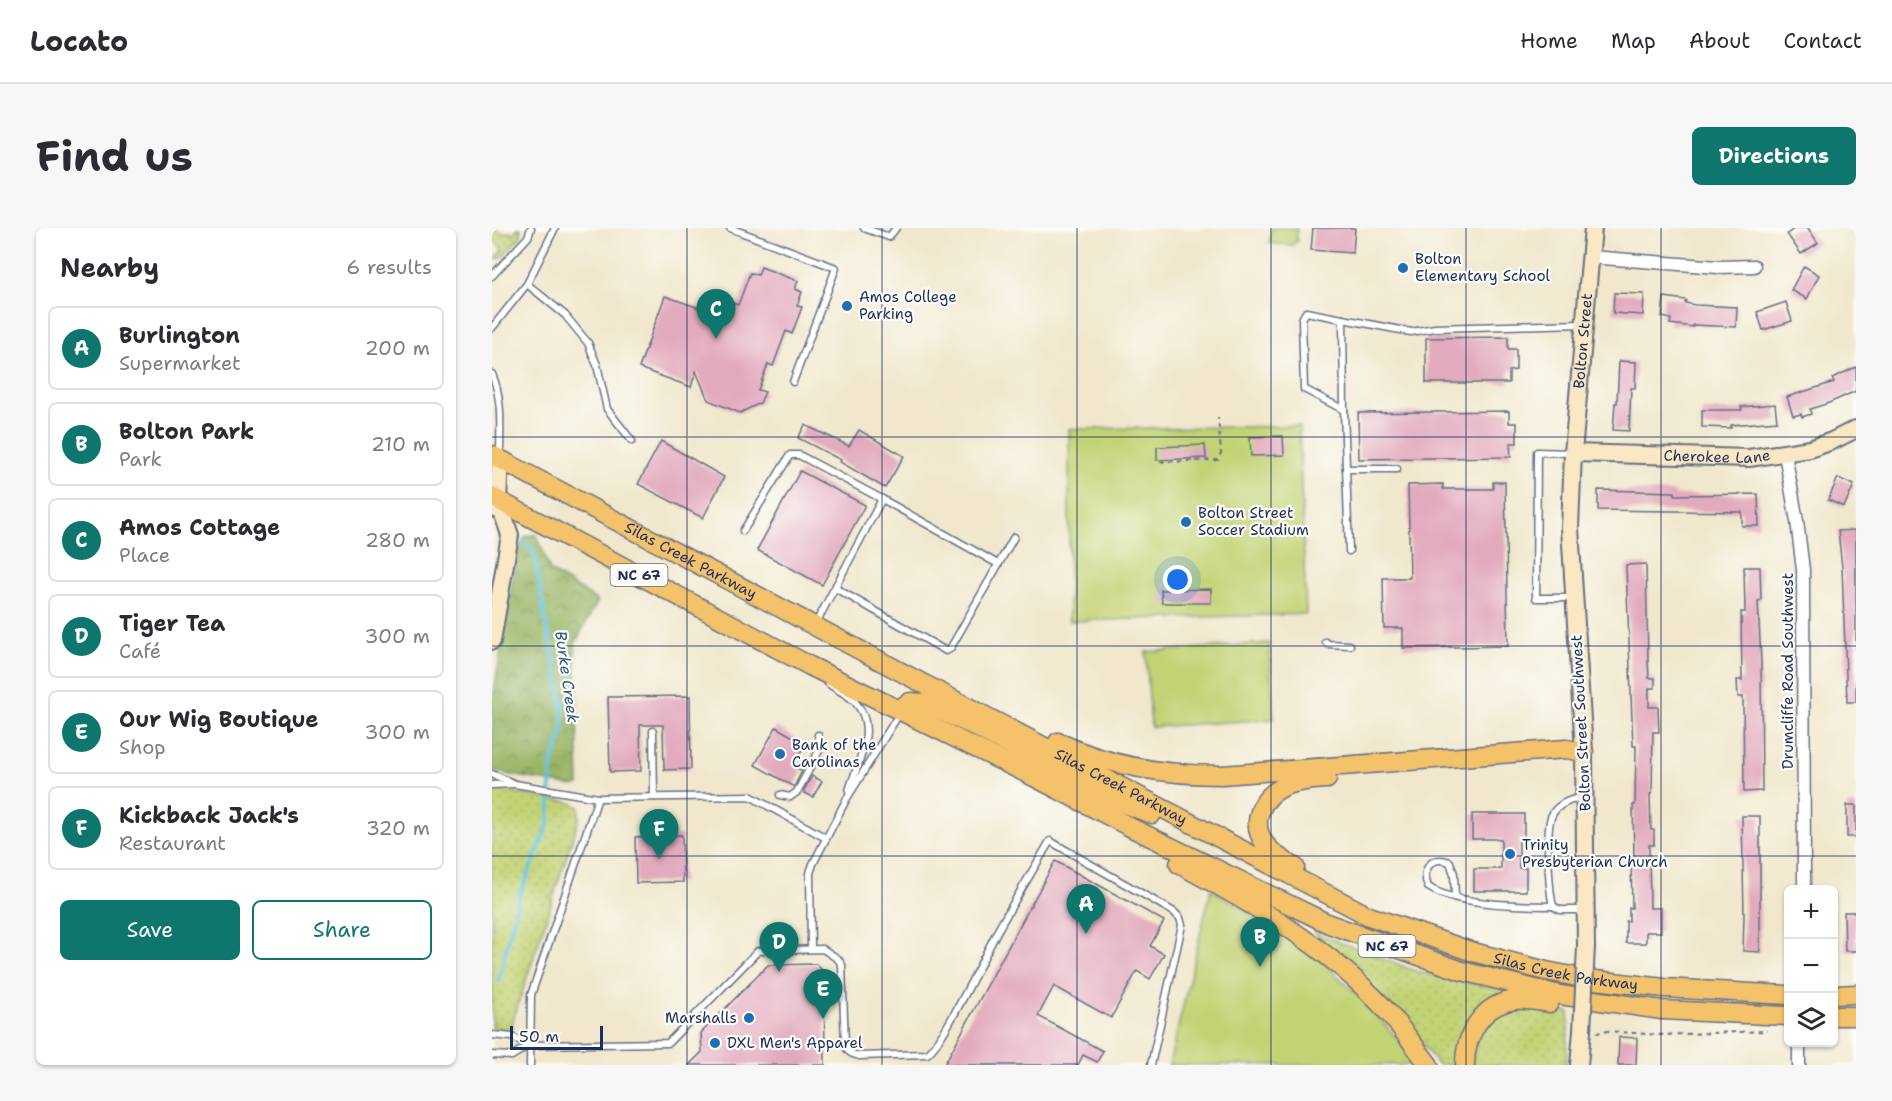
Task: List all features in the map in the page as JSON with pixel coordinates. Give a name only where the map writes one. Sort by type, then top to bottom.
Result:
[{"type":"main road","name":"Silas Creek Parkway","points":[[496,458],[1369,916],[1473,952],[1577,977],[1664,988],[1784,995]]},
{"type":"main road","name":"Silas Creek Parkway","points":[[494,503],[810,666],[1329,924],[1462,971],[1589,1000],[1662,1010],[1784,1016]]},
{"type":"main road","points":[[957,701],[1016,721],[1069,747],[1112,763],[1144,770],[1190,775],[1222,775],[1566,749],[1584,752]]},
{"type":"main road","points":[[901,711],[904,705],[910,702],[923,703],[972,725],[1119,802],[1148,813],[1183,820]]},
{"type":"main road","points":[[1369,916],[1348,895],[1292,866],[1267,846],[1259,831],[1258,818],[1262,806],[1274,792],[1305,781],[1567,759],[1584,752]]},
{"type":"main road","points":[[1130,827],[1161,854],[1243,898],[1328,955],[1384,1008],[1429,1065]]},
{"type":"main road","points":[[1838,994],[1856,994]]},
{"type":"main road","points":[[1465,1065],[1467,1045],[1475,1025],[1488,1011],[1506,1002],[1537,1001],[1612,1014],[1662,1010]]},
{"type":"main road","points":[[1838,1016],[1856,1016]]},
{"type":"street","name":"Bolton Street","points":[[1573,453],[1593,228]]},
{"type":"street","points":[[1590,257],[1718,267],[1754,266]]},
{"type":"street","name":"Cherokee Lane","points":[[1573,453],[1749,458],[1785,454],[1810,448],[1833,441],[1856,429]]},
{"type":"street","name":"Bolton Street Southwest","points":[[1573,453],[1570,528],[1584,752],[1587,910],[1579,1065]]},
{"type":"street","name":"Drumcliffe Road Southwest","points":[[1785,454],[1803,570],[1804,885]]},
{"type":"street","points":[[492,641],[510,535],[494,503],[496,458]]},
{"type":"street","points":[[1799,1047],[1799,1065]]},
{"type":"lane","points":[[492,276],[528,237],[531,228]]},
{"type":"lane","points":[[492,328],[527,284],[555,228]]},
{"type":"lane","points":[[730,228],[836,268],[793,382]]},
{"type":"lane","points":[[864,228],[889,237],[896,228]]},
{"type":"lane","points":[[527,284],[565,315],[588,343],[597,364],[607,409],[632,441]]},
{"type":"lane","points":[[1344,410],[1304,389],[1302,319],[1306,312],[1411,332],[1435,328],[1584,324]]},
{"type":"lane","points":[[1342,319],[1348,551]]},
{"type":"lane","points":[[492,374],[498,388],[500,404],[496,458]]},
{"type":"lane","points":[[1573,453],[1537,452],[1536,598],[1575,598]]},
{"type":"lane","points":[[743,531],[789,455],[799,455],[998,564]]},
{"type":"lane","points":[[1346,469],[1397,469]]},
{"type":"lane","points":[[814,626],[882,499]]},
{"type":"lane","points":[[835,588],[946,651],[950,649],[1014,537]]},
{"type":"lane","points":[[1326,642],[1350,645]]},
{"type":"lane","points":[[810,666],[835,689],[854,700],[865,717],[865,744],[846,800]]},
{"type":"lane","points":[[811,948],[810,873],[816,856],[846,800],[901,711]]},
{"type":"lane","points":[[653,731],[654,797]]},
{"type":"lane","points":[[780,795],[789,797],[797,792],[820,749],[818,735]]},
{"type":"lane","points":[[492,774],[515,784]]},
{"type":"lane","points":[[492,784],[515,784],[598,798],[750,796],[826,838]]},
{"type":"lane","points":[[1552,906],[1550,823],[1552,813],[1563,803],[1585,797]]},
{"type":"lane","points":[[530,1065],[531,995],[598,798]]},
{"type":"lane","points":[[492,1035],[512,1037],[529,1045],[668,1043],[758,951],[811,948],[831,952],[842,965],[845,1044],[852,1055],[927,1054],[931,1052],[947,1026],[997,931],[1050,841],[1174,912],[1180,918],[1182,925],[1151,1065]]},
{"type":"lane","points":[[1455,897],[1454,874],[1450,862],[1441,860],[1432,862],[1425,871],[1428,887],[1455,897],[1504,906],[1552,906],[1560,910],[1587,910]]},
{"type":"lane","points":[[492,1055],[512,1056],[529,1045]]},
{"type":"path","points":[[1160,462],[1220,458],[1218,417]]},
{"type":"path","points":[[1582,1031],[1659,1035],[1768,1031]]},
{"type":"green space","points":[[517,228],[521,228],[521,236],[502,257],[497,258],[503,249],[492,239],[492,230],[514,234]]},
{"type":"green space","points":[[1271,228],[1297,228],[1297,241],[1292,245],[1270,243]]},
{"type":"green space","name":"Bolton Street Soccer Stadium","points":[[1299,426],[1306,614],[1069,621],[1069,429]]},
{"type":"green space","points":[[537,534],[550,571],[598,601],[575,643],[579,785],[572,786],[501,773],[492,769],[492,703],[518,548],[526,536]]},
{"type":"green space","points":[[1269,643],[1274,719],[1151,727],[1146,652]]},
{"type":"green space","points":[[492,789],[569,802],[579,807],[579,818],[512,1029],[492,1028]]},
{"type":"green space","points":[[1211,889],[1313,953],[1364,1001],[1418,1065],[1169,1065]]},
{"type":"green space","points":[[1313,932],[1418,972],[1522,994],[1502,998],[1461,1065],[1438,1065],[1400,1015]]},
{"type":"green space","points":[[1540,1005],[1569,1012],[1566,1065],[1472,1065],[1477,1037],[1499,1011]]},
{"type":"building","points":[[1313,228],[1355,228],[1353,253],[1311,250]]},
{"type":"building","points":[[1795,228],[1808,228],[1818,243],[1801,254],[1787,234]]},
{"type":"building","points":[[1804,266],[1819,275],[1807,299],[1791,290]]},
{"type":"building","points":[[761,267],[798,281],[795,289],[802,292],[797,306],[802,307],[792,334],[786,331],[773,366],[768,364],[758,390],[765,392],[760,403],[740,413],[708,400],[696,371],[691,387],[639,368],[665,296],[719,315],[722,306],[731,302],[738,305],[750,273],[758,275]]},
{"type":"building","points":[[1614,293],[1644,294],[1643,315],[1613,313]]},
{"type":"building","points":[[1664,297],[1686,300],[1685,303],[1695,305],[1737,307],[1736,327],[1693,325],[1693,327],[1670,324],[1671,319],[1662,317]]},
{"type":"building","points":[[1786,302],[1792,321],[1763,330],[1757,312]]},
{"type":"building","points":[[1508,337],[1508,349],[1516,349],[1516,370],[1509,371],[1509,383],[1426,383],[1426,338]]},
{"type":"building","points":[[1619,361],[1636,362],[1635,388],[1631,388],[1629,431],[1613,430]]},
{"type":"building","points":[[1856,367],[1856,391],[1810,409],[1811,414],[1802,417],[1801,414],[1793,416],[1787,397],[1834,382],[1832,378]]},
{"type":"building","points":[[1775,404],[1777,421],[1731,425],[1731,428],[1702,427],[1702,410],[1742,410],[1741,407]]},
{"type":"building","points":[[1509,411],[1509,423],[1517,423],[1517,443],[1510,443],[1511,457],[1359,459],[1358,413]]},
{"type":"building","points":[[805,425],[849,446],[859,430],[904,456],[885,488],[840,462],[841,460],[798,438]]},
{"type":"building","points":[[1283,436],[1284,455],[1251,456],[1250,437]]},
{"type":"building","points":[[661,441],[724,477],[703,518],[638,484]]},
{"type":"building","points":[[1205,445],[1206,458],[1157,460],[1157,447]]},
{"type":"building","points":[[800,471],[865,505],[822,585],[757,550]]},
{"type":"building","points":[[1838,478],[1854,485],[1844,507],[1828,500]]},
{"type":"building","points":[[1493,482],[1505,482],[1508,646],[1403,648],[1403,628],[1384,628],[1383,578],[1410,578],[1408,485],[1443,484],[1443,489],[1493,489]]},
{"type":"building","points":[[1598,490],[1675,492],[1675,495],[1758,494],[1759,526],[1742,526],[1742,512],[1598,510]]},
{"type":"building","points":[[1856,530],[1856,702],[1847,702],[1842,567],[1838,531]]},
{"type":"building","points":[[1646,564],[1649,678],[1655,678],[1655,688],[1649,688],[1649,707],[1658,707],[1659,732],[1653,732],[1652,794],[1650,794],[1651,830],[1654,830],[1654,845],[1649,845],[1650,908],[1661,908],[1661,932],[1646,932],[1646,943],[1626,943],[1626,921],[1629,921],[1629,908],[1632,908],[1631,858],[1634,858],[1633,805],[1635,805],[1636,746],[1633,746],[1626,565]]},
{"type":"building","points":[[1744,567],[1760,567],[1761,600],[1758,601],[1762,791],[1744,792],[1743,697],[1738,697],[1737,680],[1742,680],[1741,612],[1745,612]]},
{"type":"building","points":[[1211,589],[1211,603],[1162,603],[1161,590]]},
{"type":"building","points":[[690,696],[691,769],[664,770],[663,725],[640,725],[641,771],[610,772],[608,697]]},
{"type":"building","name":"Bank of the Carolinas","points":[[776,727],[805,744],[793,766],[802,771],[794,787],[755,765]]},
{"type":"building","points":[[812,776],[822,781],[813,797],[803,792]]},
{"type":"building","points":[[1847,805],[1856,805],[1856,837],[1847,837]]},
{"type":"building","name":"Trinity Presbyterian Church","points":[[1472,814],[1524,814],[1524,839],[1519,839],[1519,868],[1526,868],[1526,891],[1474,891],[1474,869],[1501,869],[1501,839],[1472,839]]},
{"type":"building","points":[[1742,816],[1760,816],[1760,952],[1743,951]]},
{"type":"building","points":[[682,835],[683,882],[636,883],[635,837]]},
{"type":"building","points":[[1055,861],[1164,921],[1150,946],[1164,954],[1150,979],[1137,971],[1111,1018],[1054,986],[1038,1016],[1103,1051],[1097,1062],[1083,1055],[1078,1065],[944,1065]]},
{"type":"building","points":[[1844,912],[1856,912],[1856,951],[1845,951]]},
{"type":"building","points":[[816,964],[824,972],[825,1065],[689,1065],[702,1052],[701,1033],[768,965]]},
{"type":"building","points":[[1619,1037],[1637,1038],[1636,1065],[1618,1065]]},
{"type":"waterway","name":"Burke Creek","points":[[498,981],[520,894],[549,823],[552,763],[563,732],[563,709],[535,556],[531,547],[522,543]]},
{"type":"place","name":"Bolton Elementary School","points":[[1403,268]]},
{"type":"place","name":"Amos College Parking","points":[[847,306]]},
{"type":"place","name":"Amos Cottage","points":[[716,339]]},
{"type":"place","name":"Bolton Street Soccer Stadium","points":[[1186,522]]},
{"type":"place","name":"Bank of the Carolinas","points":[[780,754]]},
{"type":"place","name":"Trinity Presbyterian Church","points":[[1510,854]]},
{"type":"place","name":"Kickback Jack's","points":[[659,859]]},
{"type":"place","name":"Burlington","points":[[1086,934]]},
{"type":"place","name":"Bolton Park","points":[[1260,967]]},
{"type":"place","name":"Tiger Tea","points":[[779,972]]},
{"type":"place","name":"Marshalls","points":[[749,1018]]},
{"type":"place","name":"Our Wig Boutique","points":[[823,1019]]},
{"type":"place","name":"DXL Men's Apparel","points":[[715,1043]]}]
